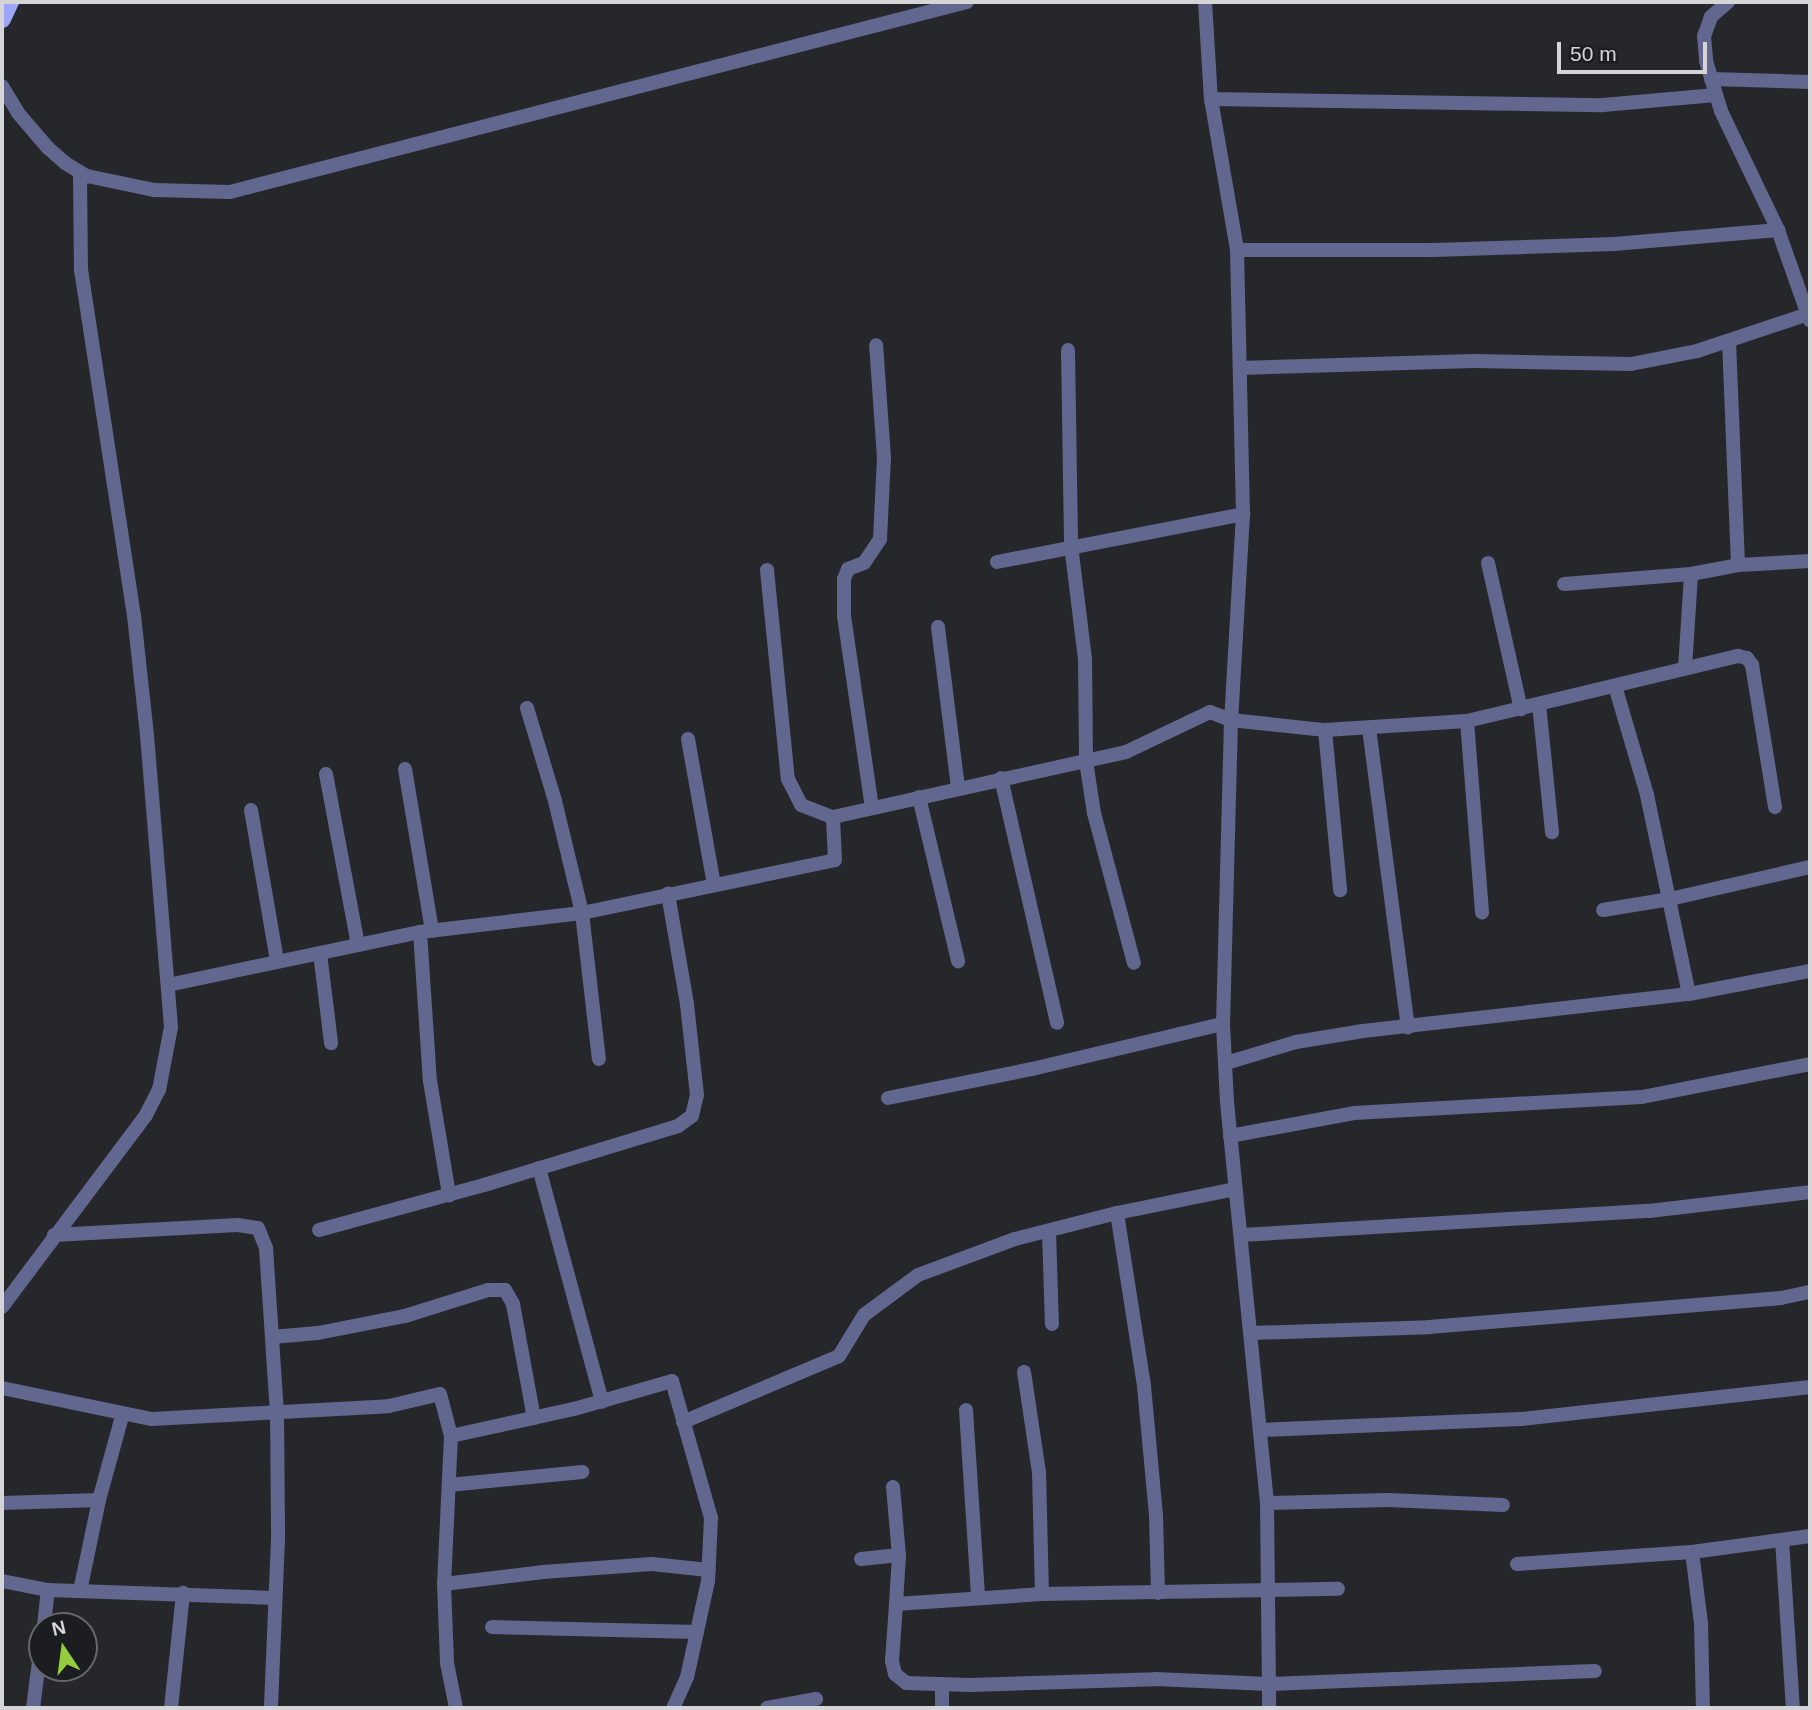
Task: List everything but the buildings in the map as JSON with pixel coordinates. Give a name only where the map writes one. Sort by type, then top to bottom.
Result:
[{"type":"main road","points":[[2,19],[10,2]]},
{"type":"street","points":[[2,86],[7,104],[48,148],[80,172],[115,184],[183,193],[230,192],[258,187],[968,2]]},
{"type":"street","points":[[1205,2],[1211,99],[1237,250],[1243,514],[1231,720],[1223,1024],[1230,1136],[1252,1333],[1267,1503],[1269,1708]]},
{"type":"street","points":[[1240,368],[1447,361],[1630,364],[1697,351],[1809,319],[1778,230],[1716,95],[1706,61],[1704,36],[1711,17],[1728,2]]},
{"type":"street","points":[[1711,79],[1810,82]]},
{"type":"street","points":[[1211,99],[1603,105],[1716,95]]},
{"type":"street","points":[[2,1307],[146,1115],[159,1090],[171,1027],[134,616],[81,271],[80,172]]},
{"type":"street","points":[[1237,250],[1434,250],[1614,244],[1778,230]]},
{"type":"street","points":[[1729,341],[1738,565]]},
{"type":"street","points":[[872,807],[844,616],[845,579],[848,569],[864,563],[880,539],[884,458],[876,345]]},
{"type":"street","points":[[1068,350],[1071,545],[1085,659],[1086,761],[1094,813],[1134,963]]},
{"type":"street","points":[[997,562],[1071,545],[1243,514]]},
{"type":"street","points":[[1564,583],[1691,574],[1738,565],[1810,561]]},
{"type":"street","points":[[1488,563],[1521,709]]},
{"type":"street","points":[[767,570],[788,779],[801,805],[833,817],[1126,752],[1210,712],[1231,720],[1325,730],[1467,721],[1738,656],[1747,658],[1752,666],[1775,807]]},
{"type":"street","points":[[1685,668],[1691,574]]},
{"type":"street","points":[[938,627],[958,788]]},
{"type":"street","points":[[1615,686],[1647,794],[1689,994]]},
{"type":"street","points":[[1539,704],[1552,832]]},
{"type":"street","points":[[527,708],[555,801],[582,913],[599,1059]]},
{"type":"street","points":[[1467,721],[1482,912]]},
{"type":"street","points":[[1369,728],[1408,1027]]},
{"type":"street","points":[[1325,730],[1340,890]]},
{"type":"street","points":[[688,739],[714,885]]},
{"type":"street","points":[[405,769],[426,931],[430,1081],[449,1195]]},
{"type":"street","points":[[326,774],[358,945]]},
{"type":"street","points":[[1001,778],[1057,1023]]},
{"type":"street","points":[[919,797],[958,961]]},
{"type":"street","points":[[251,810],[277,961]]},
{"type":"street","points":[[168,985],[426,931],[582,913],[835,860],[833,817]]},
{"type":"street","points":[[1603,910],[1670,899],[1810,867]]},
{"type":"street","points":[[319,1230],[449,1195],[678,1126],[692,1116],[696,1095],[687,1004],[668,894]]},
{"type":"street","points":[[320,953],[331,1043]]},
{"type":"street","points":[[1226,1063],[1296,1042],[1689,994],[1810,971]]},
{"type":"street","points":[[888,1098],[1032,1069],[1223,1024]]},
{"type":"street","points":[[1230,1136],[1354,1112],[1642,1097],[1810,1064]]},
{"type":"street","points":[[539,1168],[602,1402]]},
{"type":"street","points":[[683,1422],[839,1356],[864,1315],[918,1275],[1015,1239],[1117,1213],[1235,1189]]},
{"type":"street","points":[[1241,1235],[1649,1211],[1810,1192]]},
{"type":"street","points":[[1117,1213],[1144,1386],[1156,1516],[1158,1593]]},
{"type":"street","points":[[54,1235],[237,1225],[258,1228],[266,1248],[277,1413],[271,1708]]},
{"type":"street","points":[[1049,1231],[1052,1324]]},
{"type":"street","points":[[272,1337],[331,1331],[405,1316],[488,1290],[505,1290],[513,1304],[534,1418]]},
{"type":"street","points":[[1252,1333],[1429,1327],[1780,1298],[1810,1292]]},
{"type":"street","points":[[1024,1372],[1040,1472],[1042,1594]]},
{"type":"street","points":[[452,1436],[602,1402],[672,1381],[711,1518],[709,1570],[697,1632],[687,1677],[673,1708]]},
{"type":"street","points":[[1261,1430],[1521,1419],[1810,1387]]},
{"type":"street","points":[[2,1388],[152,1419],[389,1406],[440,1394],[452,1436],[444,1584],[447,1663],[456,1708]]},
{"type":"street","points":[[966,1410],[978,1598]]},
{"type":"street","points":[[80,1591],[99,1500],[123,1413]]},
{"type":"street","points":[[449,1485],[582,1472]]},
{"type":"street","points":[[892,1487],[899,1555],[892,1661],[895,1674],[906,1683],[1155,1679],[1269,1684],[1595,1671]]},
{"type":"street","points":[[2,1503],[99,1500]]},
{"type":"street","points":[[1267,1503],[1388,1500],[1503,1505]]},
{"type":"street","points":[[1517,1564],[1692,1552],[1810,1536]]},
{"type":"street","points":[[1782,1540],[1793,1708]]},
{"type":"street","points":[[1692,1552],[1701,1623],[1703,1708]]},
{"type":"street","points":[[861,1559],[899,1555]]},
{"type":"street","points":[[444,1584],[543,1572],[652,1564],[709,1570]]},
{"type":"street","points":[[2,1581],[48,1590],[275,1598]]},
{"type":"street","points":[[896,1604],[1042,1594],[1338,1589]]},
{"type":"street","points":[[46,1612],[48,1590]]},
{"type":"street","points":[[171,1708],[183,1593]]},
{"type":"street","points":[[492,1627],[697,1632]]},
{"type":"street","points":[[33,1708],[36,1682]]},
{"type":"street","points":[[942,1684],[942,1708]]},
{"type":"street","points":[[767,1708],[816,1699]]}]
